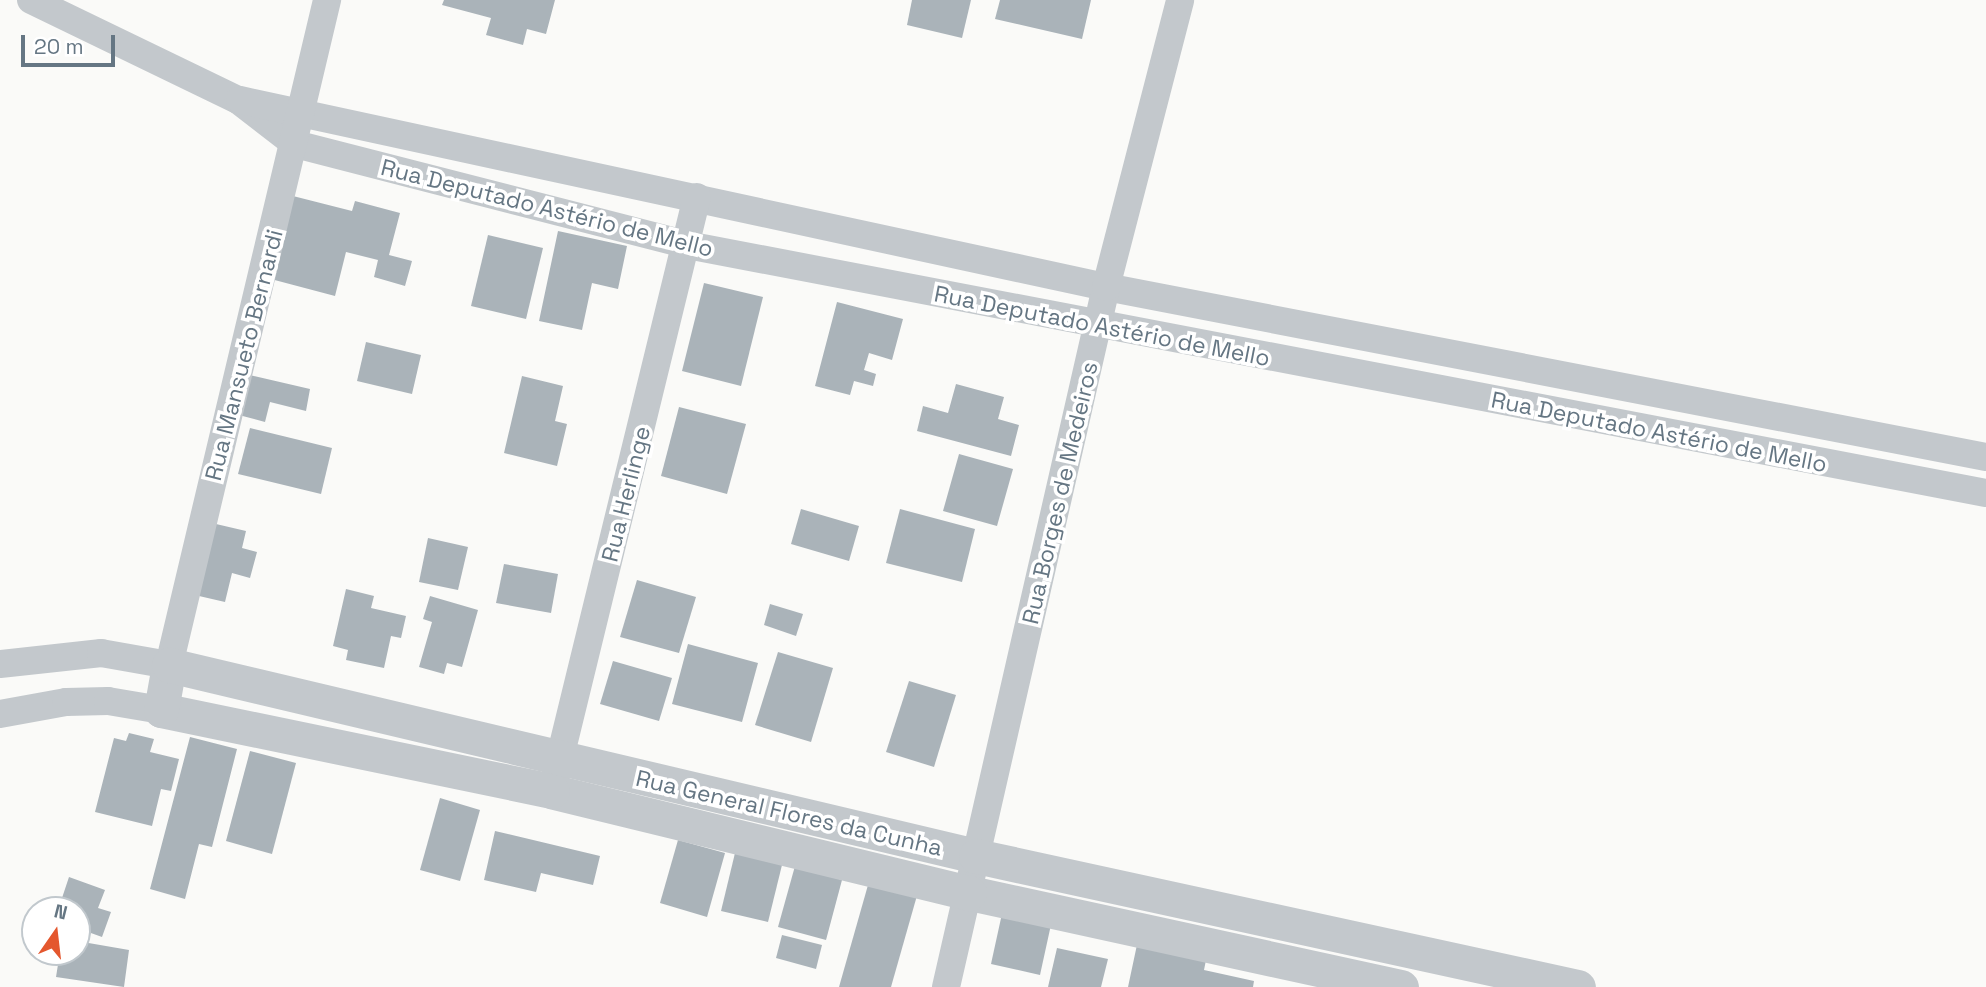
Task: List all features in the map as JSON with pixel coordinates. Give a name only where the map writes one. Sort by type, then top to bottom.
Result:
[{"type":"street","name":"Rua Deputado Astério de Mello","points":[[31,0],[237,100],[295,144],[687,245],[1986,493]]},
{"type":"street","name":"Rua Mansueto Bernardi","points":[[161,710],[169,665],[295,144],[327,0]]},
{"type":"street","name":"Rua Borges de Medeiros","points":[[946,987],[1106,287],[1180,0]]},
{"type":"street","name":"Rua Deputado Astério de Mello","points":[[237,100],[303,110],[1106,287],[1986,457]]},
{"type":"street","name":"Rua Herlinge","points":[[556,775],[697,197]]},
{"type":"street","points":[[1702,440],[1706,402]]},
{"type":"street","name":"Rua General Flores da Cunha","points":[[0,664],[101,653],[169,665],[968,893],[1401,987]]},
{"type":"street","name":"Rua General Flores da Cunha","points":[[0,714],[66,702],[108,701],[556,775],[976,856],[1578,987]]},
{"type":"building","points":[[444,0],[555,0],[546,34],[527,29],[523,45],[486,35],[491,18],[442,5]]},
{"type":"building","points":[[912,0],[971,0],[962,38],[907,25]]},
{"type":"building","points":[[1000,0],[1091,0],[1082,39],[995,19]]},
{"type":"building","points":[[289,195],[352,211],[355,201],[400,213],[389,255],[412,261],[405,286],[374,277],[378,260],[346,252],[335,296],[267,278]]},
{"type":"building","points":[[558,231],[627,246],[618,289],[592,283],[582,330],[539,321]]},
{"type":"building","points":[[488,235],[543,248],[526,319],[471,306]]},
{"type":"building","points":[[704,283],[763,297],[741,386],[682,371]]},
{"type":"building","points":[[837,302],[903,319],[892,360],[869,353],[864,370],[876,374],[873,386],[854,381],[850,395],[815,386]]},
{"type":"building","points":[[366,342],[421,355],[412,394],[357,381]]},
{"type":"building","points":[[245,374],[310,389],[306,411],[270,402],[265,422],[235,414]]},
{"type":"building","points":[[522,376],[563,386],[555,421],[567,424],[557,466],[504,453]]},
{"type":"building","points":[[956,384],[1004,397],[998,419],[1019,425],[1011,456],[917,431],[923,406],[948,413]]},
{"type":"building","points":[[679,407],[746,424],[727,494],[661,476]]},
{"type":"building","points":[[250,428],[332,448],[321,494],[238,474]]},
{"type":"building","points":[[959,454],[1013,469],[997,526],[943,511]]},
{"type":"building","points":[[801,509],[859,526],[849,561],[791,544]]},
{"type":"building","points":[[900,509],[975,529],[962,582],[886,563]]},
{"type":"building","points":[[216,524],[246,531],[242,548],[257,552],[250,578],[232,573],[225,602],[199,596]]},
{"type":"building","points":[[428,538],[468,547],[458,590],[419,582]]},
{"type":"building","points":[[504,564],[558,574],[551,613],[496,603]]},
{"type":"building","points":[[637,580],[696,597],[679,653],[620,637]]},
{"type":"building","points":[[346,589],[374,596],[371,608],[406,616],[401,638],[391,636],[384,668],[346,660],[348,650],[333,646]]},
{"type":"building","points":[[430,596],[478,610],[462,667],[447,663],[444,674],[419,667],[432,622],[423,619]]},
{"type":"building","points":[[770,604],[803,614],[796,636],[764,625]]},
{"type":"building","points":[[688,644],[758,663],[742,722],[672,704]]},
{"type":"building","points":[[778,652],[833,668],[811,742],[755,725]]},
{"type":"building","points":[[613,661],[672,678],[659,721],[600,704]]},
{"type":"building","points":[[909,681],[956,695],[934,767],[886,752]]},
{"type":"building","points":[[129,733],[154,739],[150,752],[179,759],[171,791],[161,789],[152,826],[95,812],[114,738],[126,741]]},
{"type":"building","points":[[190,737],[237,749],[212,847],[199,844],[185,899],[150,889]]},
{"type":"building","points":[[250,751],[296,763],[272,854],[226,841]]},
{"type":"building","points":[[440,798],[480,810],[460,881],[420,870]]},
{"type":"building","points":[[495,831],[600,856],[593,885],[541,873],[536,892],[484,880]]},
{"type":"building","points":[[678,840],[725,853],[707,917],[660,903]]},
{"type":"building","points":[[735,853],[782,865],[768,922],[721,911]]},
{"type":"building","points":[[795,866],[842,880],[826,940],[778,927]]},
{"type":"building","points":[[69,877],[105,890],[98,908],[111,912],[102,937],[91,933],[91,896],[63,896]]},
{"type":"building","points":[[870,878],[918,892],[891,987],[839,987]]},
{"type":"building","points":[[1003,909],[1052,920],[1040,975],[991,964]]},
{"type":"building","points":[[782,935],[822,945],[816,969],[776,958]]},
{"type":"building","points":[[1138,940],[1207,955],[1204,970],[1254,981],[1253,987],[1128,987]]},
{"type":"building","points":[[91,943],[129,950],[124,987],[56,977],[58,966],[91,966]]},
{"type":"building","points":[[1057,948],[1108,959],[1101,987],[1048,987]]}]
